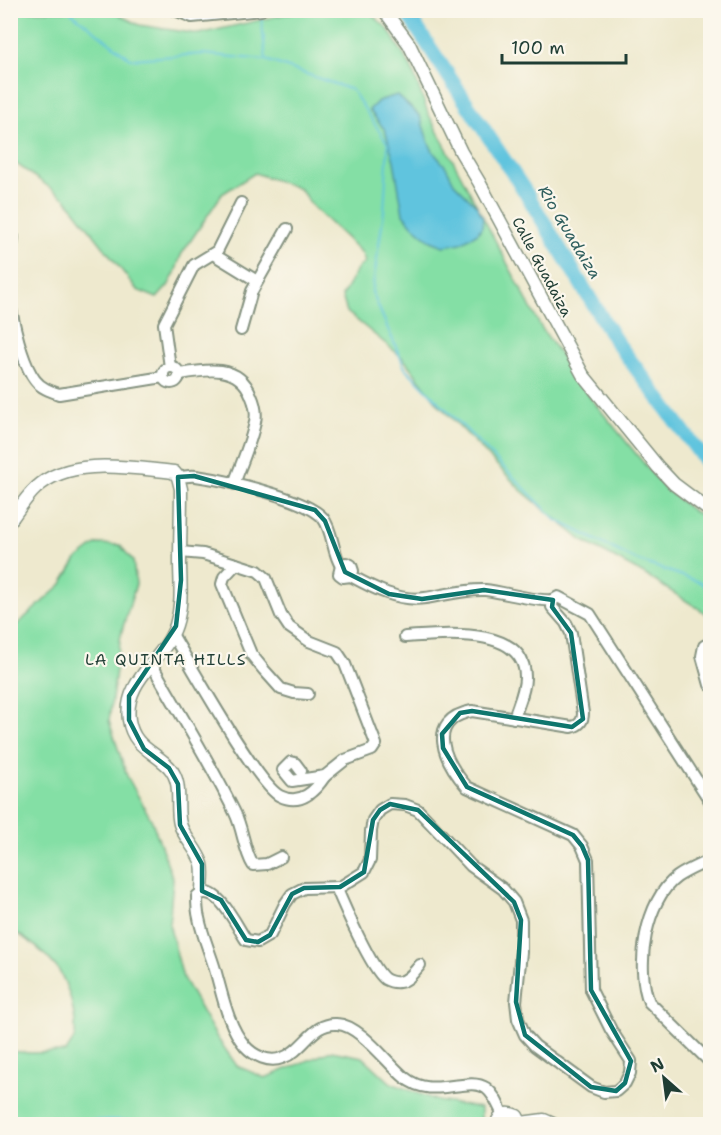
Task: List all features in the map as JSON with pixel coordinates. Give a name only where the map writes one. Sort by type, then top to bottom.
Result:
[{"type":"street","points":[[175,10],[192,17],[261,10]]},
{"type":"street","name":"Calle Guadaiza","points":[[384,10],[409,44],[461,152],[480,182],[583,375],[674,484],[711,511]]},
{"type":"street","points":[[175,370],[164,324],[194,265],[217,251],[241,203]]},
{"type":"street","points":[[241,330],[252,291],[286,229]]},
{"type":"street","points":[[10,264],[13,237]]},
{"type":"street","points":[[213,254],[257,281]]},
{"type":"street","points":[[10,304],[15,330],[35,380],[45,389],[59,394],[163,377],[164,371],[175,370],[207,369],[233,374],[244,381],[256,410],[255,421],[234,484]]},
{"type":"street","points":[[12,516],[36,488],[60,472],[79,468],[130,468],[174,472],[178,477],[181,489],[181,600],[168,644],[139,678],[129,696],[129,720],[134,734],[144,749],[169,768],[178,784],[180,825],[202,864],[202,891],[197,896],[198,917],[233,1026],[245,1046],[268,1060],[280,1059],[295,1051],[316,1029],[330,1023],[343,1024],[355,1030],[406,1078],[424,1087],[449,1088],[472,1084],[485,1087],[494,1097],[500,1120],[510,1113],[517,1116],[521,1124],[544,1120],[553,1125]]},
{"type":"street","points":[[178,477],[194,476],[234,484],[298,502],[315,510],[325,521],[341,566],[346,563],[353,570],[351,576],[389,594],[422,599],[484,590],[553,600],[558,597],[590,614],[711,801]]},
{"type":"street","points":[[172,634],[254,768],[272,791],[280,796],[292,799],[305,797],[316,790],[326,776],[345,760],[372,750],[376,744],[345,664],[337,652],[309,641],[289,627],[281,615],[266,578],[258,571],[237,564],[203,554],[180,552]]},
{"type":"street","points":[[237,564],[224,577],[222,585],[251,654],[281,689],[308,694]]},
{"type":"street","points":[[202,891],[221,900],[246,940],[258,942],[270,935],[292,894],[304,888],[340,887],[364,872],[370,860],[370,831],[373,820],[380,810],[390,804],[405,805],[418,810],[471,866],[503,889],[513,902],[521,920],[521,952],[516,1002],[518,1019],[525,1035],[535,1046],[591,1087],[604,1092],[616,1090],[625,1083],[630,1073],[630,1061],[591,990],[588,860],[582,846],[573,835],[467,787],[458,777],[443,748],[442,734],[448,721],[459,713],[472,711],[573,726],[578,725],[583,719],[571,633],[566,623],[552,607],[553,600]]},
{"type":"street","points":[[405,637],[465,636],[494,639],[510,645],[517,651],[522,661],[526,679],[514,718]]},
{"type":"street","points":[[711,643],[704,646],[702,656],[711,685]]},
{"type":"street","points":[[152,665],[214,772],[237,817],[253,865],[267,864],[281,857]]},
{"type":"street","points":[[301,771],[295,763],[291,762],[283,770],[292,781],[326,776]]},
{"type":"street","points":[[711,860],[677,877],[663,892],[650,918],[645,941],[643,980],[649,1002],[711,1062]]},
{"type":"street","points":[[336,887],[368,952],[387,980],[397,983],[406,980],[420,964]]},
{"type":"highlighted area","points":[[194,476],[315,510],[325,521],[345,572],[389,594],[422,599],[484,590],[553,600],[552,607],[571,633],[583,719],[572,727],[472,711],[460,713],[442,734],[443,748],[467,787],[573,835],[582,846],[588,860],[591,990],[631,1061],[625,1083],[616,1091],[591,1087],[525,1035],[516,1002],[521,920],[514,902],[418,810],[390,804],[380,810],[373,820],[364,872],[340,887],[304,888],[292,894],[270,935],[258,942],[246,940],[221,900],[202,891],[202,864],[180,825],[178,784],[169,768],[144,749],[129,720],[129,696],[176,626],[181,580],[178,477]]},
{"type":"green space","points":[[11,11],[112,11],[139,25],[199,34],[299,11],[368,11],[388,29],[412,69],[428,113],[541,327],[589,396],[664,488],[693,511],[710,520],[710,616],[644,574],[583,541],[522,491],[439,405],[403,358],[347,312],[342,296],[358,268],[365,262],[362,253],[314,208],[300,189],[255,173],[222,194],[181,255],[168,286],[157,298],[137,290],[66,199],[11,160]]},
{"type":"green space","points":[[97,544],[120,545],[133,561],[136,584],[121,634],[109,721],[127,776],[152,821],[173,879],[169,924],[183,978],[216,1036],[237,1066],[265,1078],[331,1051],[363,1057],[391,1083],[438,1101],[481,1108],[481,1123],[11,1124],[11,1051],[66,1052],[73,1042],[75,1028],[73,1010],[61,974],[36,947],[11,930],[11,630],[62,584],[77,559]]},
{"type":"water","points":[[397,95],[420,116],[434,153],[446,167],[454,183],[477,206],[483,217],[478,233],[461,243],[444,246],[431,241],[403,214],[394,161],[385,130],[369,110],[378,101]]},
{"type":"waterway","points":[[68,10],[131,59],[203,54],[266,60]]},
{"type":"waterway","name":"Rio Guadaiza","points":[[405,10],[526,193],[615,340],[710,467]]},
{"type":"waterway","points":[[261,14],[266,60],[352,90],[388,144],[384,211],[372,292],[405,368],[556,520],[636,560],[700,582],[710,591]]},
{"type":"waterway","points":[[10,1123],[116,1120],[196,1124]]},
{"type":"district","name":"LA QUINTA HILLS","points":[[166,659]]}]
